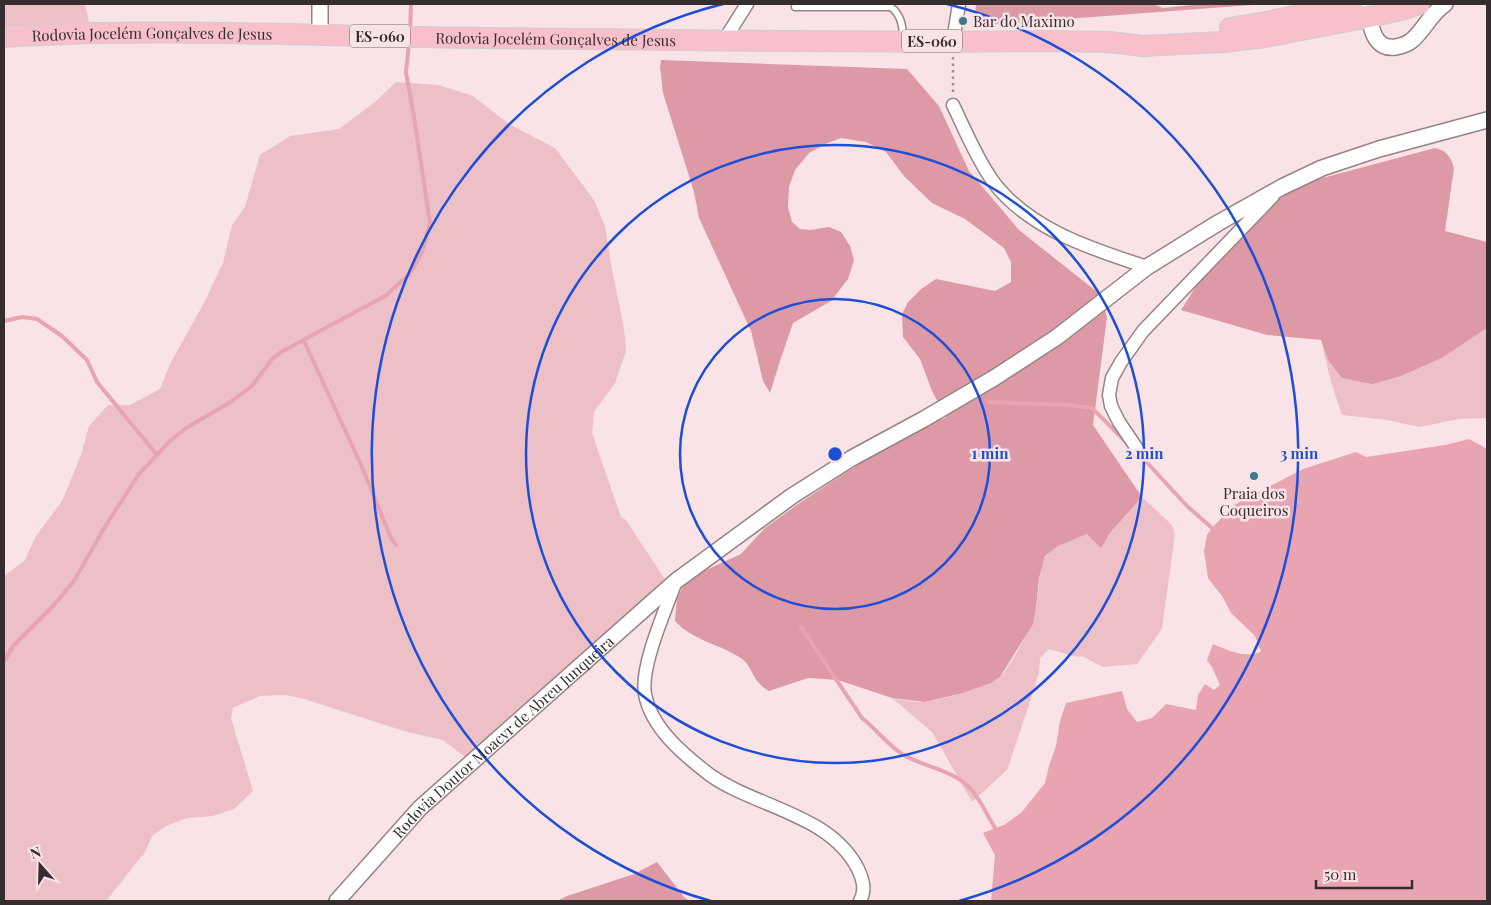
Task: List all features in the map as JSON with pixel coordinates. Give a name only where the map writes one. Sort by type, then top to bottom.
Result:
[{"type":"main road","name":"Rodovia Jocelém Gonçalves de Jesus","points":[[1109,42],[1144,35],[1208,31],[1244,26],[1351,4]]},
{"type":"main road","name":"Rodovia Jocelém Gonçalves de Jesus","points":[[4,37],[70,33],[189,32],[487,38],[1109,42],[1143,46],[1223,42],[1265,37],[1376,10],[1400,10],[1419,4]]},
{"type":"street","points":[[320,4],[320,35]]},
{"type":"street","points":[[725,39],[747,4]]},
{"type":"street","points":[[952,41],[959,4]]},
{"type":"street","points":[[1376,10],[1371,29],[1376,40],[1382,46],[1390,48],[1411,42],[1435,12],[1445,4]]},
{"type":"street","points":[[952,105],[978,158],[993,181],[1011,202],[1034,219],[1082,244],[1147,267]]},
{"type":"street","name":"Rodovia Doutor Moacyr de Abreu Junqueira","points":[[337,901],[420,808],[676,582],[792,496],[852,458],[994,378],[1057,337],[1147,267],[1218,222],[1282,187],[1322,168],[1379,149],[1487,120]]},
{"type":"street","points":[[1140,453],[1119,422],[1111,406],[1109,395],[1112,378],[1143,331],[1282,187]]},
{"type":"street","points":[[676,582],[645,670],[644,692],[649,709],[661,728],[684,754],[711,775],[744,794],[809,822],[844,849],[856,864],[862,877],[864,887],[860,901]]},
{"type":"lane","points":[[795,7],[891,7],[902,21],[904,41]]},
{"type":"path","points":[[952,41],[952,105]]},
{"type":"shaded area","points":[[4,4],[85,4],[90,26],[33,25],[4,27]]},
{"type":"shaded area","points":[[976,4],[1153,4],[1163,8],[1201,4],[1265,4],[974,26]]},
{"type":"shaded area","points":[[661,60],[907,69],[939,106],[969,171],[1019,230],[1101,295],[1107,317],[1093,425],[1142,497],[1110,533],[1101,548],[1087,534],[1058,546],[1045,556],[1039,578],[1033,624],[1000,677],[991,683],[963,693],[925,702],[892,698],[838,680],[808,678],[769,691],[757,681],[742,659],[690,633],[675,621],[677,598],[684,585],[693,576],[741,554],[765,528],[853,468],[924,424],[946,418],[932,391],[920,359],[903,337],[902,314],[908,302],[921,289],[936,279],[995,291],[1011,282],[1011,262],[1004,248],[965,219],[932,203],[904,176],[886,152],[866,142],[841,138],[825,144],[809,153],[795,170],[789,187],[788,207],[792,222],[800,229],[810,230],[829,227],[841,232],[850,246],[854,260],[848,279],[831,301],[793,323],[770,393],[763,381],[751,331],[699,218],[694,192],[663,93]]},
{"type":"shaded area","points":[[396,82],[439,85],[473,96],[509,124],[555,148],[594,200],[605,226],[624,328],[626,351],[615,383],[594,412],[592,433],[621,517],[626,520],[674,593],[564,688],[479,768],[443,740],[407,732],[301,698],[284,695],[260,696],[233,708],[231,718],[253,791],[234,809],[213,816],[187,818],[166,826],[152,836],[145,852],[106,901],[4,901],[4,576],[25,560],[36,536],[62,501],[81,455],[89,426],[108,405],[130,405],[160,389],[170,364],[205,301],[223,263],[232,225],[245,207],[260,155],[290,136],[339,129],[375,102]]},
{"type":"shaded area","points":[[1435,148],[1448,155],[1454,168],[1445,231],[1487,242],[1487,328],[1442,358],[1401,376],[1372,384],[1342,378],[1328,360],[1321,340],[1267,335],[1181,310],[1200,280],[1285,188]]},
{"type":"shaded area","points":[[1487,328],[1487,418],[1460,419],[1419,427],[1387,420],[1342,415],[1331,382],[1321,340],[1328,360],[1401,376],[1442,358]]},
{"type":"shaded area","points":[[1469,439],[1487,449],[1487,901],[991,901],[995,855],[983,833],[1004,825],[1021,813],[1045,783],[1066,703],[1122,691],[1127,709],[1137,722],[1152,718],[1166,704],[1196,710],[1198,695],[1205,684],[1214,690],[1220,685],[1207,660],[1213,644],[1242,654],[1261,652],[1255,636],[1231,613],[1222,596],[1208,578],[1204,551],[1207,535],[1234,505],[1303,469],[1356,452],[1366,457],[1445,445]]},
{"type":"shaded area","points":[[1142,497],[1172,525],[1175,534],[1162,629],[1137,664],[1103,667],[1084,657],[1049,649],[1040,658],[1039,672],[1007,770],[972,802],[932,732],[892,698],[915,702],[930,701],[974,689],[999,678],[1015,656],[1034,617],[1040,573],[1047,555],[1061,545],[1087,534],[1101,547],[1110,533]]},
{"type":"shaded area","points":[[657,862],[689,901],[557,901],[634,874]]},
{"type":"waterway","points":[[410,32],[411,4]]},
{"type":"waterway","points":[[4,662],[13,646],[54,605],[74,581],[106,525],[139,474],[170,441],[186,428],[229,403],[252,386],[272,359],[281,352],[385,296],[410,274],[423,250],[430,223],[406,72],[409,44]]},
{"type":"waterway","points":[[4,321],[22,317],[37,319],[62,336],[87,360],[97,382],[157,455]]},
{"type":"waterway","points":[[304,341],[362,467],[391,538],[396,545]]},
{"type":"waterway","points":[[990,402],[1070,405],[1092,408],[1124,440]]},
{"type":"waterway","points":[[1140,455],[1187,506],[1212,528]]},
{"type":"waterway","points":[[801,627],[862,718],[902,754],[952,775],[965,783],[984,808],[995,828]]},
{"type":"place","name":"Bar do Maximo","points":[[963,21]]},
{"type":"place","name":"Praia dos Coqueiros","points":[[1254,476]]}]
